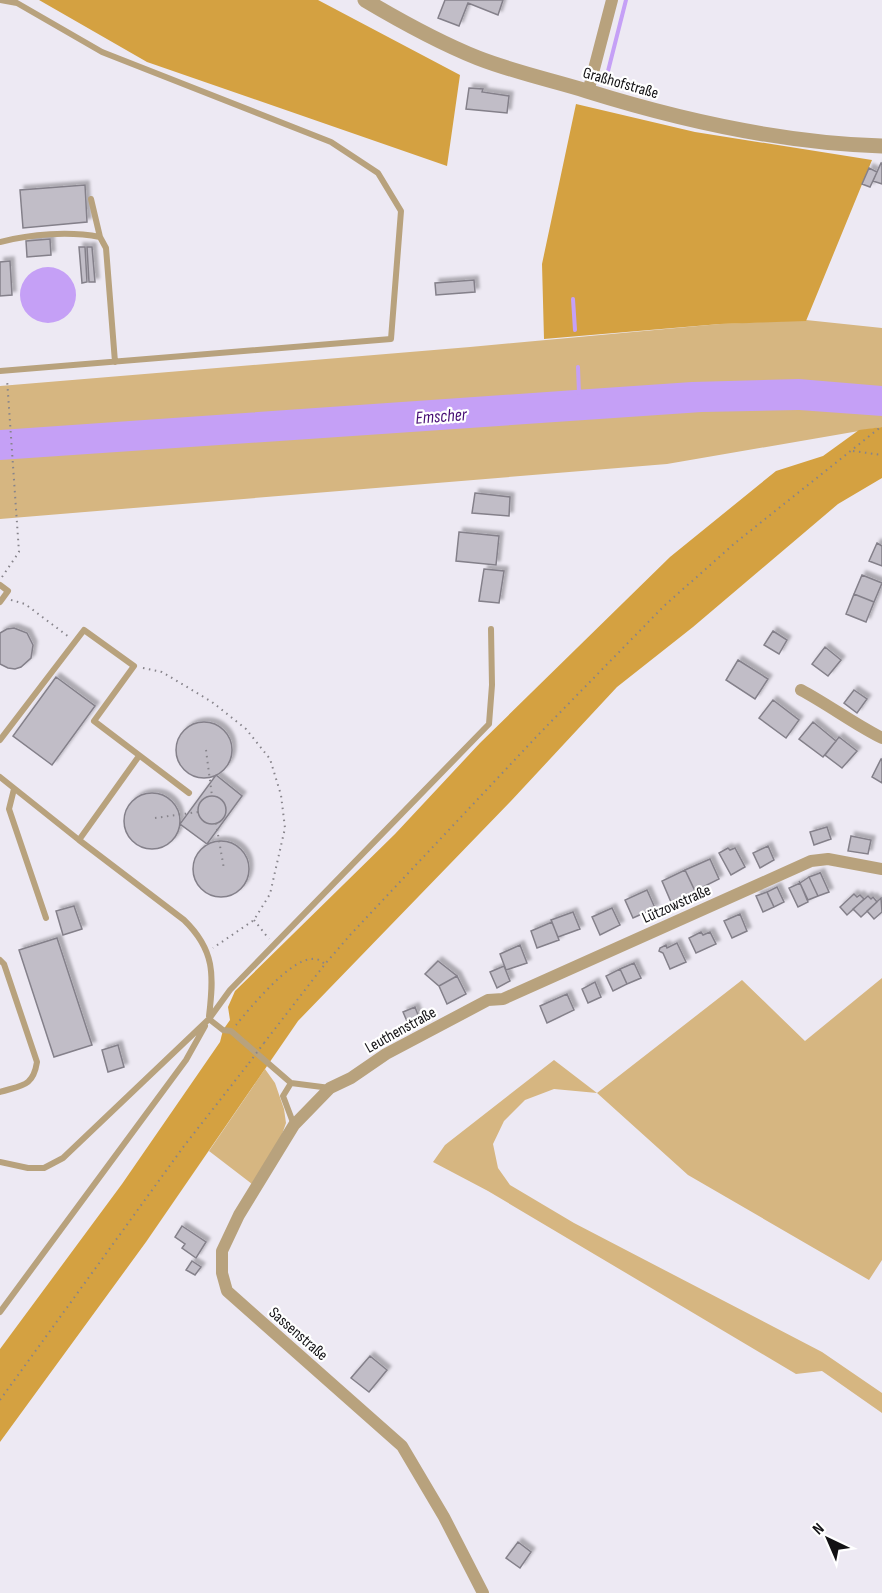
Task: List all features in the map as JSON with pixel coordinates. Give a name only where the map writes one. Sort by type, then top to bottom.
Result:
[{"type":"street","name":"Graßhofstraße","points":[[365,0],[409,26],[478,58],[588,92],[659,112],[725,127],[814,141],[882,146]]},
{"type":"street","points":[[588,92],[612,0]]},
{"type":"street","points":[[801,690],[823,701],[854,724],[882,738]]},
{"type":"street","name":"Lützowstraße","points":[[488,1000],[503,999],[811,861],[828,858],[882,869]]},
{"type":"street","name":"Leuthenstraße","points":[[330,1088],[351,1078],[386,1054],[488,1000]]},
{"type":"street","name":"Sassenstraße","points":[[330,1088],[294,1125],[239,1215],[222,1251],[222,1273],[228,1290],[236,1300],[402,1446],[444,1516],[483,1593]]},
{"type":"lane","points":[[0,0],[16,3],[102,52],[331,142],[378,173],[401,211],[391,339],[3,370]]},
{"type":"lane","points":[[91,199],[100,237],[106,248],[115,362]]},
{"type":"lane","points":[[0,242],[16,238],[81,233],[100,237]]},
{"type":"lane","points":[[0,585],[8,591],[1,600]]},
{"type":"lane","points":[[0,1312],[186,1060],[209,1019],[230,990],[489,724],[492,684],[491,629]]},
{"type":"lane","points":[[0,740],[84,630],[134,666],[94,721],[189,793]]},
{"type":"lane","points":[[79,840],[139,756]]},
{"type":"lane","points":[[0,777],[184,920],[198,933],[207,951],[211,970],[209,1019],[63,1158],[44,1168],[28,1168],[0,1162]]},
{"type":"lane","points":[[14,789],[9,809],[46,918]]},
{"type":"lane","points":[[0,960],[4,964],[37,1062],[35,1075],[28,1084],[0,1092]]},
{"type":"lane","points":[[209,1019],[223,1030],[231,1031],[291,1083],[330,1088]]},
{"type":"lane","points":[[291,1083],[283,1095],[294,1125]]},
{"type":"path","points":[[0,579],[19,552],[9,409],[3,370]]},
{"type":"path","points":[[0,1400],[184,1146],[325,964],[378,905],[539,734],[664,606],[735,543],[882,426]]},
{"type":"path","points":[[853,451],[882,455]]},
{"type":"path","points":[[1,600],[25,604],[75,641]]},
{"type":"path","points":[[134,666],[162,672],[212,702],[246,729],[270,759],[281,795],[285,828],[270,894],[254,920],[207,951]]},
{"type":"path","points":[[206,750],[212,796]]},
{"type":"path","points":[[155,818],[198,812]]},
{"type":"path","points":[[216,823],[224,869]]},
{"type":"path","points":[[254,920],[273,945]]},
{"type":"path","points":[[231,1031],[259,999],[298,964],[316,958],[325,964]]},
{"type":"shaded area","points":[[39,0],[318,0],[460,75],[447,166],[147,62]]},
{"type":"shaded area","points":[[576,104],[695,132],[872,160],[806,321],[720,324],[544,339],[542,264]]},
{"type":"shaded area","points":[[806,320],[882,328],[882,427],[667,464],[0,519],[0,386],[720,324]]},
{"type":"shaded area","points":[[882,427],[882,478],[838,504],[693,627],[617,687],[511,801],[298,1021],[146,1242],[0,1442],[0,1349],[122,1184],[220,1042],[223,1030],[230,1020],[228,1007],[235,991],[395,834],[480,743],[670,557],[776,471],[823,456],[859,430]]},
{"type":"shaded area","points":[[882,978],[882,1260],[869,1280],[688,1175],[597,1093],[742,980],[805,1041]]},
{"type":"shaded area","points":[[554,1060],[597,1093],[554,1089],[525,1100],[504,1121],[493,1144],[498,1168],[510,1185],[574,1223],[822,1352],[882,1393],[882,1413],[822,1371],[796,1374],[488,1191],[433,1162],[445,1145]]},
{"type":"shaded area","points":[[265,1069],[275,1083],[286,1123],[280,1140],[252,1184],[209,1151]]},
{"type":"water","points":[[43,267],[53,267],[68,275],[74,284],[76,295],[74,306],[68,315],[53,323],[43,323],[32,318],[25,311],[20,300],[20,290],[25,279],[32,272]]},
{"type":"water","name":"Emscher","points":[[799,379],[882,386],[882,416],[799,410],[702,412],[0,460],[0,430],[692,382]]},
{"type":"building","points":[[445,0],[503,0],[498,15],[468,3],[459,26],[438,18]]},
{"type":"building","points":[[469,88],[509,96],[507,113],[466,109]]},
{"type":"building","points":[[882,163],[882,184],[873,181]]},
{"type":"building","points":[[869,168],[877,172],[870,187],[862,184]]},
{"type":"building","points":[[85,185],[87,222],[23,228],[20,190]]},
{"type":"building","points":[[50,239],[51,255],[27,257],[26,241]]},
{"type":"building","points":[[79,247],[85,247],[87,282],[82,283]]},
{"type":"building","points":[[87,247],[92,247],[95,282],[89,282]]},
{"type":"building","points":[[10,261],[12,295],[0,296],[0,262]]},
{"type":"building","points":[[474,280],[475,292],[436,295],[435,283]]},
{"type":"building","points":[[475,493],[510,497],[509,516],[472,513]]},
{"type":"building","points":[[459,532],[499,536],[496,565],[456,561]]},
{"type":"building","points":[[877,543],[882,546],[882,566],[869,561]]},
{"type":"building","points":[[484,569],[504,571],[499,603],[479,601]]},
{"type":"building","points":[[862,575],[882,583],[874,602],[854,594]]},
{"type":"building","points":[[854,594],[874,602],[866,622],[846,614]]},
{"type":"building","points":[[14,628],[27,633],[33,645],[31,658],[15,669],[0,664],[0,633]]},
{"type":"building","points":[[773,631],[787,640],[779,654],[764,645]]},
{"type":"building","points":[[825,647],[841,660],[828,676],[812,664]]},
{"type":"building","points":[[738,660],[768,679],[755,699],[726,680]]},
{"type":"building","points":[[56,677],[95,706],[52,765],[13,736]]},
{"type":"building","points":[[854,690],[867,699],[857,713],[844,703]]},
{"type":"building","points":[[773,700],[799,720],[786,738],[759,718]]},
{"type":"building","points":[[204,722],[215,724],[224,730],[230,739],[232,750],[230,761],[224,770],[215,776],[204,778],[193,776],[184,770],[178,761],[176,750],[178,739],[184,730],[193,724]]},
{"type":"building","points":[[813,722],[836,741],[823,757],[799,739]]},
{"type":"building","points":[[839,737],[857,751],[842,768],[825,755]]},
{"type":"building","points":[[882,759],[882,783],[872,777]]},
{"type":"building","points":[[216,775],[242,796],[207,844],[180,824]]},
{"type":"building","points":[[152,793],[163,795],[172,801],[178,810],[180,821],[178,832],[172,841],[163,847],[152,849],[141,847],[132,841],[126,832],[124,821],[126,810],[132,801],[141,795]]},
{"type":"building","points":[[212,796],[222,800],[226,810],[222,820],[212,824],[202,820],[198,810],[202,800]]},
{"type":"building","points":[[827,827],[831,839],[814,845],[810,832]]},
{"type":"building","points":[[851,836],[871,840],[868,854],[848,851]]},
{"type":"building","points":[[221,841],[232,843],[241,849],[247,858],[249,869],[247,880],[241,889],[232,895],[221,897],[210,895],[201,889],[195,880],[193,869],[195,858],[201,849],[210,843]]},
{"type":"building","points":[[768,846],[774,860],[760,868],[753,853]]},
{"type":"building","points":[[728,848],[730,850],[735,848],[745,867],[731,875],[719,853]]},
{"type":"building","points":[[710,859],[719,879],[695,891],[685,870]]},
{"type":"building","points":[[685,870],[695,891],[671,902],[662,881]]},
{"type":"building","points":[[820,872],[829,892],[818,896],[809,877]]},
{"type":"building","points":[[809,877],[818,896],[808,900],[799,881],[800,883]]},
{"type":"building","points":[[800,883],[808,902],[798,907],[789,888]]},
{"type":"building","points":[[777,887],[784,902],[774,907],[767,892]]},
{"type":"building","points":[[647,890],[655,908],[633,918],[625,900]]},
{"type":"building","points":[[767,892],[774,907],[763,912],[756,896]]},
{"type":"building","points":[[854,894],[864,899],[847,915],[840,907]]},
{"type":"building","points":[[868,896],[871,899],[873,897],[877,902],[861,917],[853,909]]},
{"type":"building","points":[[881,898],[882,912],[874,919],[867,911]]},
{"type":"building","points":[[74,906],[82,929],[63,935],[56,911]]},
{"type":"building","points":[[612,908],[620,925],[600,935],[592,917]]},
{"type":"building","points":[[573,912],[580,929],[558,937],[551,920]]},
{"type":"building","points":[[740,914],[747,931],[732,938],[724,921]]},
{"type":"building","points":[[552,922],[559,940],[537,948],[531,931]]},
{"type":"building","points":[[701,932],[703,935],[710,932],[716,944],[696,953],[689,938]]},
{"type":"building","points":[[57,938],[92,1045],[54,1057],[19,950]]},
{"type":"building","points":[[677,943],[686,962],[670,969],[663,953],[659,951],[666,945],[667,948]]},
{"type":"building","points":[[520,945],[527,963],[506,970],[500,954]]},
{"type":"building","points":[[438,961],[457,976],[439,986],[425,974]]},
{"type":"building","points":[[634,963],[641,978],[627,984],[620,969]]},
{"type":"building","points":[[504,966],[510,981],[497,988],[490,972]]},
{"type":"building","points":[[620,969],[627,984],[613,991],[606,976]]},
{"type":"building","points":[[457,976],[466,994],[447,1004],[439,986]]},
{"type":"building","points":[[595,982],[601,997],[588,1003],[582,989]]},
{"type":"building","points":[[567,994],[574,1010],[547,1023],[540,1006]]},
{"type":"building","points":[[415,1007],[421,1023],[410,1028],[403,1012]]},
{"type":"building","points":[[118,1045],[124,1067],[108,1072],[102,1050]]},
{"type":"building","points":[[182,1226],[206,1242],[196,1258],[182,1248],[185,1244],[175,1237]]},
{"type":"building","points":[[192,1261],[201,1267],[195,1275],[186,1270]]},
{"type":"building","points":[[370,1356],[387,1370],[369,1392],[351,1378]]},
{"type":"building","points":[[518,1542],[531,1552],[520,1568],[506,1558]]},
{"type":"waterway","points":[[606,79],[626,0]]},
{"type":"waterway","points":[[573,299],[575,330]]},
{"type":"waterway","points":[[578,367],[579,393]]}]
